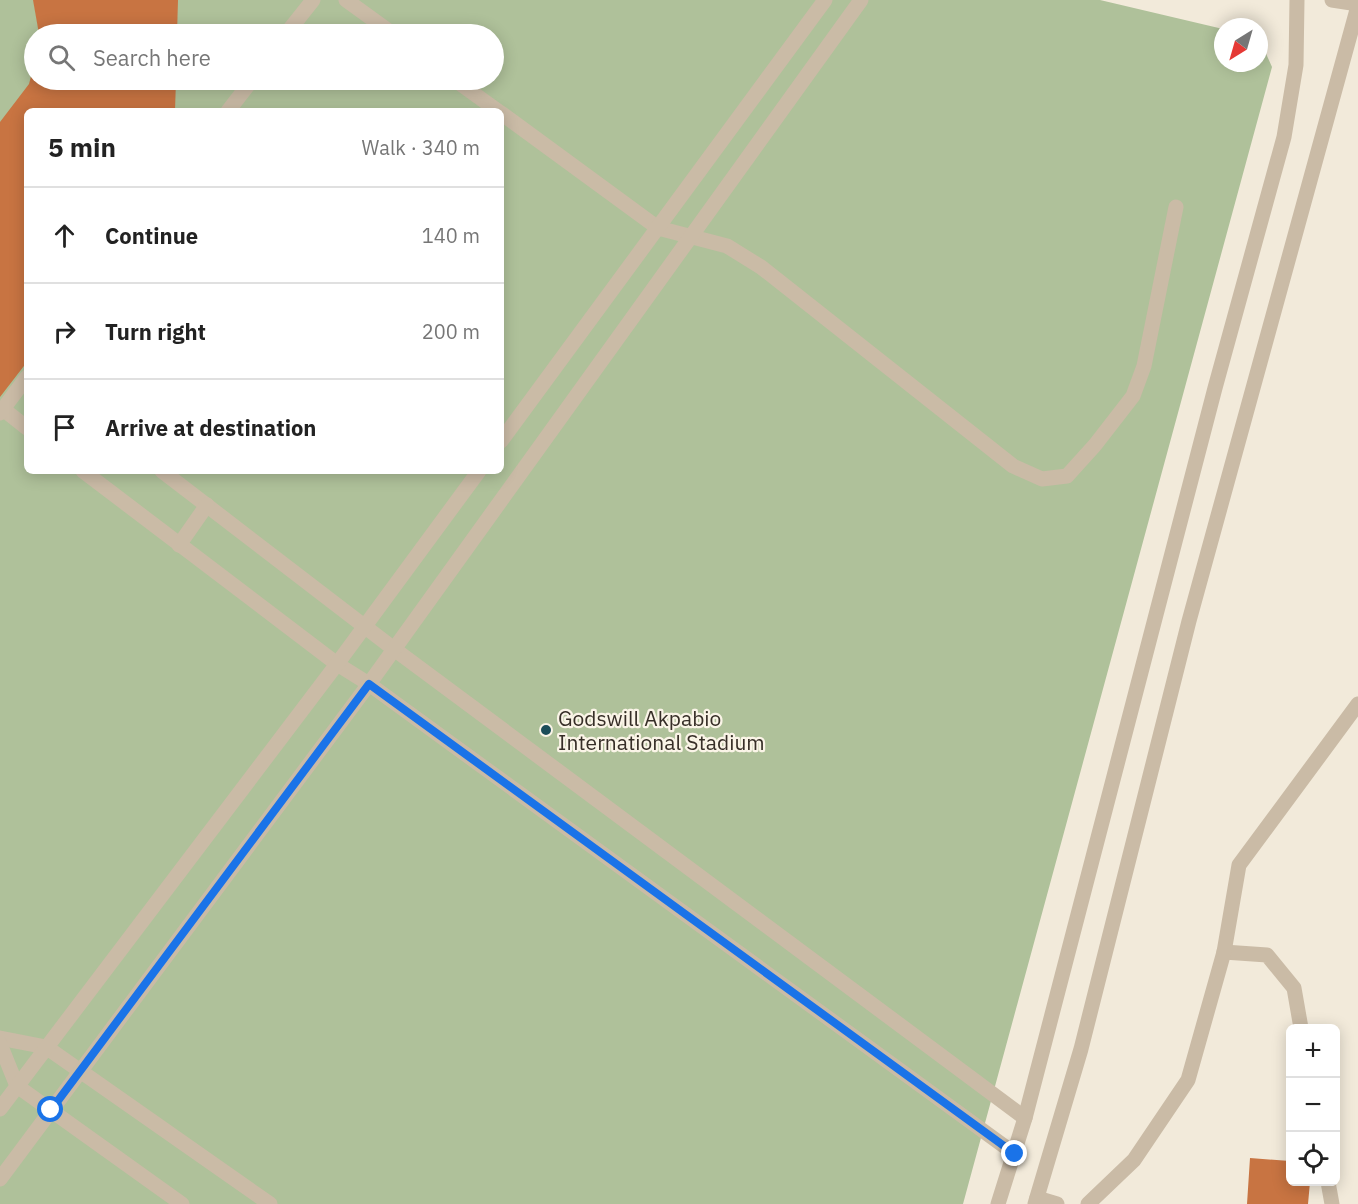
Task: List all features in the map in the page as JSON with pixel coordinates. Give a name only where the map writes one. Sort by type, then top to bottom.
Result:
[{"type":"street","points":[[294,24],[313,0]]},
{"type":"street","points":[[346,0],[379,24]]},
{"type":"street","points":[[504,437],[825,0]]},
{"type":"street","points":[[0,1179],[369,684],[861,0]]},
{"type":"street","points":[[998,1204],[1025,1118],[1206,422],[1284,137],[1296,65],[1297,0]]},
{"type":"street","points":[[1057,1204],[1036,1201],[1082,1049],[1190,621],[1358,5],[1332,0]]},
{"type":"street","points":[[230,108],[244,90]]},
{"type":"street","points":[[469,90],[494,108]]},
{"type":"street","points":[[504,116],[658,228],[727,246],[760,267],[1013,466],[1041,479],[1067,476],[1095,445],[1133,396],[1144,366],[1176,207]]},
{"type":"street","points":[[24,381],[1,411],[24,426]]},
{"type":"street","points":[[87,474],[337,664],[369,684],[1015,1154]]},
{"type":"street","points":[[166,474],[394,649],[1025,1118]]},
{"type":"street","points":[[0,1109],[365,627],[477,474]]},
{"type":"street","points":[[179,545],[207,505]]},
{"type":"street","points":[[1088,1204],[1134,1160],[1188,1080],[1224,952],[1239,865],[1358,704]]},
{"type":"street","points":[[1224,952],[1267,955],[1294,988],[1300,1024]]},
{"type":"street","points":[[0,1038],[46,1047],[270,1204]]},
{"type":"street","points":[[0,1044],[17,1086],[182,1204]]},
{"type":"street","points":[[1329,1186],[1332,1204]]},
{"type":"green space","name":"Godswill Akpabio International Stadium","points":[[0,0],[1100,0],[1214,27],[1214,72],[1268,72],[1268,58],[1272,67],[963,1204],[0,1204]]},
{"type":"building","points":[[33,0],[178,0],[177,24],[37,24]]},
{"type":"building","points":[[24,90],[176,90],[175,108],[24,108],[24,366],[0,397],[0,122]]},
{"type":"building","points":[[1250,1158],[1286,1161],[1286,1186],[1310,1186],[1308,1204],[1247,1204]]},
{"type":"place","name":"Godswill Akpabio International Stadium","points":[[546,730]]},
{"type":"route","points":[[51,1110],[369,684],[1015,1154]]}]
